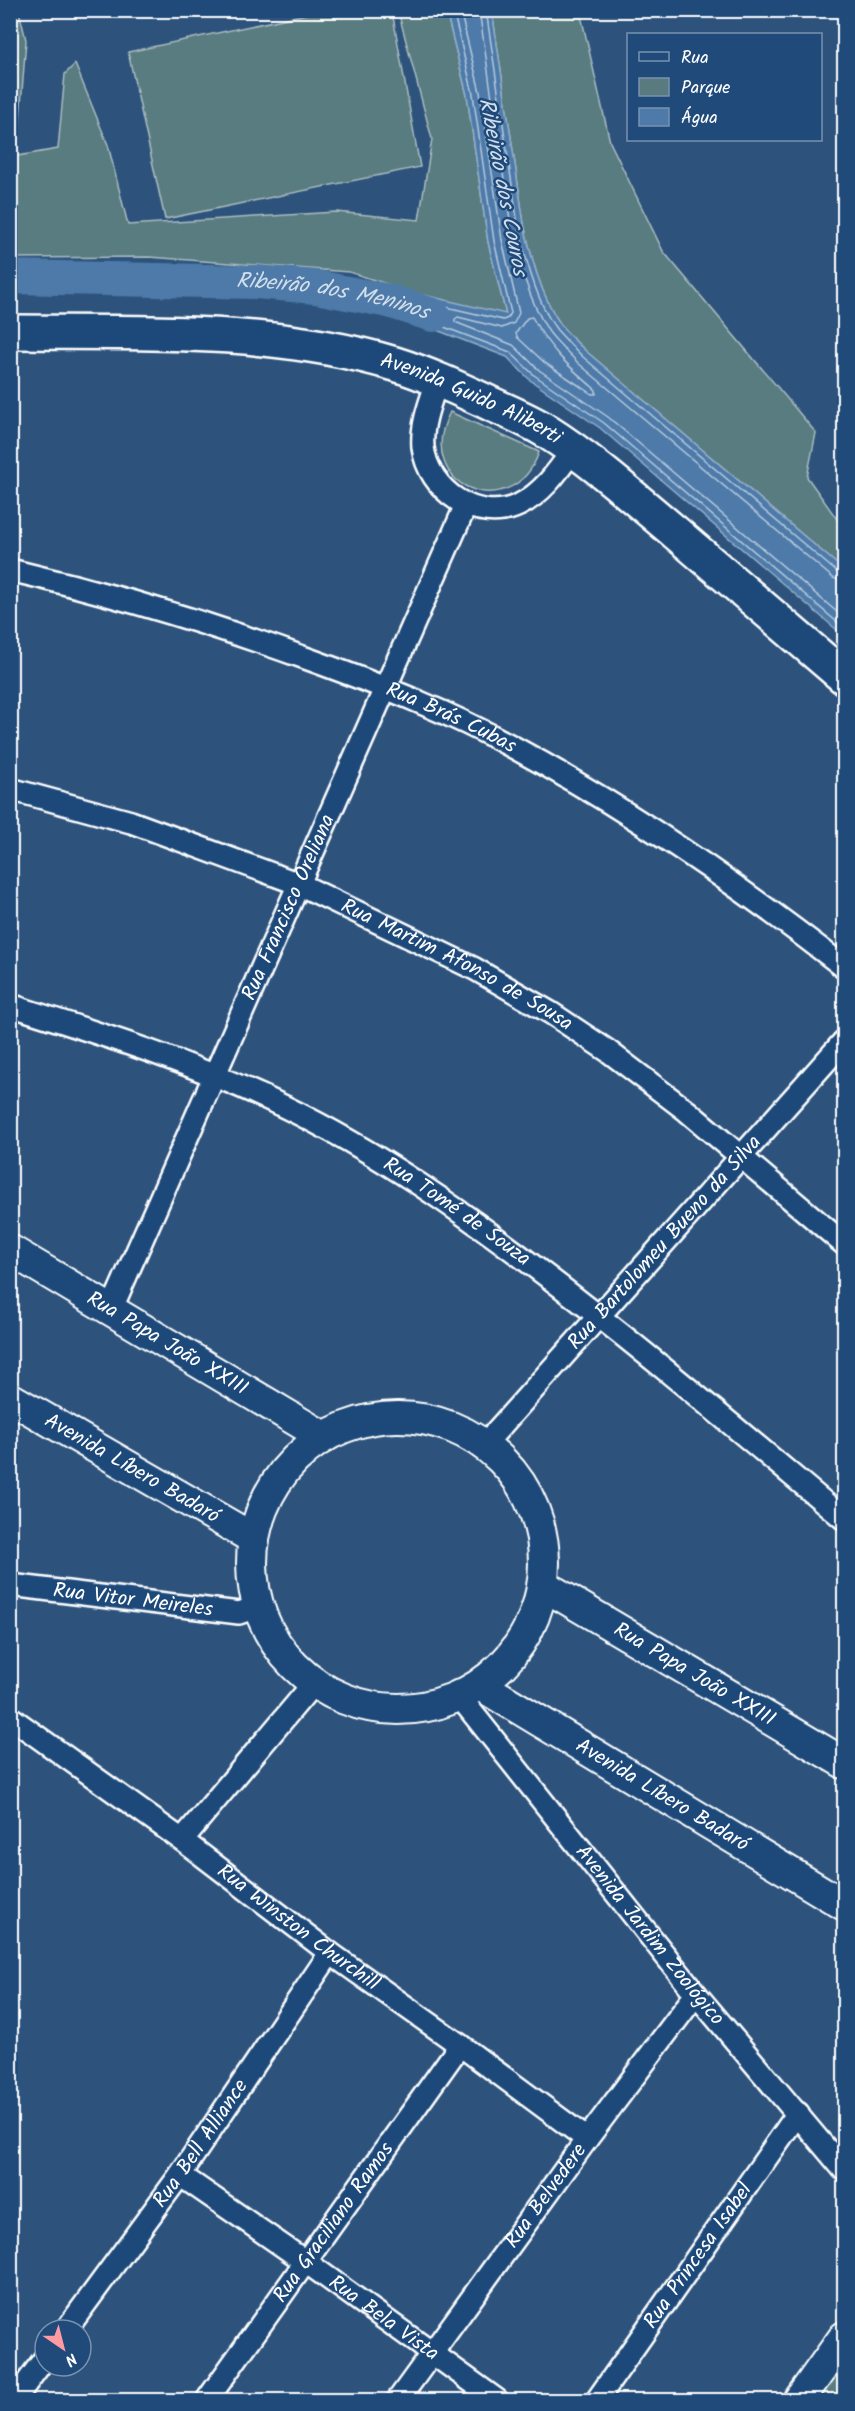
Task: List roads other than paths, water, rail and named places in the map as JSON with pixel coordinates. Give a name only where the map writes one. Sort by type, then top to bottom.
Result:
[{"type":"main road","name":"Avenida Guido Aliberti","points":[[10,332],[189,335],[306,344],[356,354],[438,379],[544,430],[573,450],[629,494],[844,677]]},
{"type":"street","points":[[438,379],[424,427],[425,459],[437,483],[456,500],[488,510],[518,506],[538,493],[556,475],[573,450]]},
{"type":"street","name":"Rua Francisco Oreliana","points":[[111,1310],[466,505]]},
{"type":"street","name":"Rua Brás Cubas","points":[[10,570],[104,592],[218,627],[386,687],[512,747],[634,818],[754,900],[844,967]]},
{"type":"street","name":"Rua Martim Afonso de Sousa","points":[[10,789],[131,822],[299,884],[475,969],[551,1013],[617,1058],[741,1156],[844,1244]]},
{"type":"street","name":"Rua Tomé de Souza","points":[[10,1005],[132,1044],[214,1075],[286,1108],[421,1185],[477,1222],[600,1315],[844,1519]]},
{"type":"street","name":"Rua Bartolomeu Bueno da Silva","points":[[485,1444],[844,1041]]},
{"type":"street","name":"Rua Papa João XXIII","points":[[10,1250],[324,1437]]},
{"type":"street","name":"Avenida Líbero Badaró","points":[[10,1398],[254,1539]]},
{"type":"street","points":[[383,1417],[424,1418],[463,1430],[485,1444],[520,1480],[537,1513],[545,1548],[543,1585],[531,1623],[510,1658],[469,1690],[430,1706],[400,1710],[379,1708],[340,1698],[313,1684],[278,1649],[257,1607],[251,1577],[251,1548],[261,1509],[280,1474],[309,1446],[324,1437],[344,1426],[383,1417]]},
{"type":"street","name":"Rua Vitor Meireles","points":[[10,1585],[239,1613],[257,1607]]},
{"type":"street","name":"Rua Papa João XXIII","points":[[543,1585],[844,1763]]},
{"type":"street","points":[[182,1840],[313,1684]]},
{"type":"street","name":"Avenida Líbero Badaró","points":[[469,1690],[844,1905]]},
{"type":"street","name":"Avenida Jardim Zoológico","points":[[469,1690],[696,1994],[844,2170]]},
{"type":"street","name":"Rua Winston Churchill","points":[[10,1717],[182,1840],[330,1953],[587,2139]]},
{"type":"street","name":"Rua Bell Alliance","points":[[75,2318],[180,2175],[330,1953]]},
{"type":"street","name":"Rua Belvedere","points":[[398,2400],[587,2139],[696,1994]]},
{"type":"street","name":"Rua Graciliano Ramos","points":[[207,2400],[460,2045]]},
{"type":"street","name":"Rua Princesa Isabel","points":[[597,2400],[798,2113]]},
{"type":"street","name":"Rua Bela Vista","points":[[180,2175],[306,2262],[497,2400]]},
{"type":"street","points":[[799,2400],[844,2337]]},
{"type":"street","points":[[14,2400],[33,2374]]},
{"type":"water","name":"Ribeirão dos Couros","points":[[446,11],[492,11],[524,224],[542,289],[561,325],[587,352],[844,570],[844,636],[600,428],[530,380],[507,357],[426,326],[389,301],[419,294],[506,314],[488,242],[467,95]]},
{"type":"waterway","name":"Ribeirão dos Meninos","points":[[10,277],[256,282],[316,287],[389,301],[433,315]]}]
